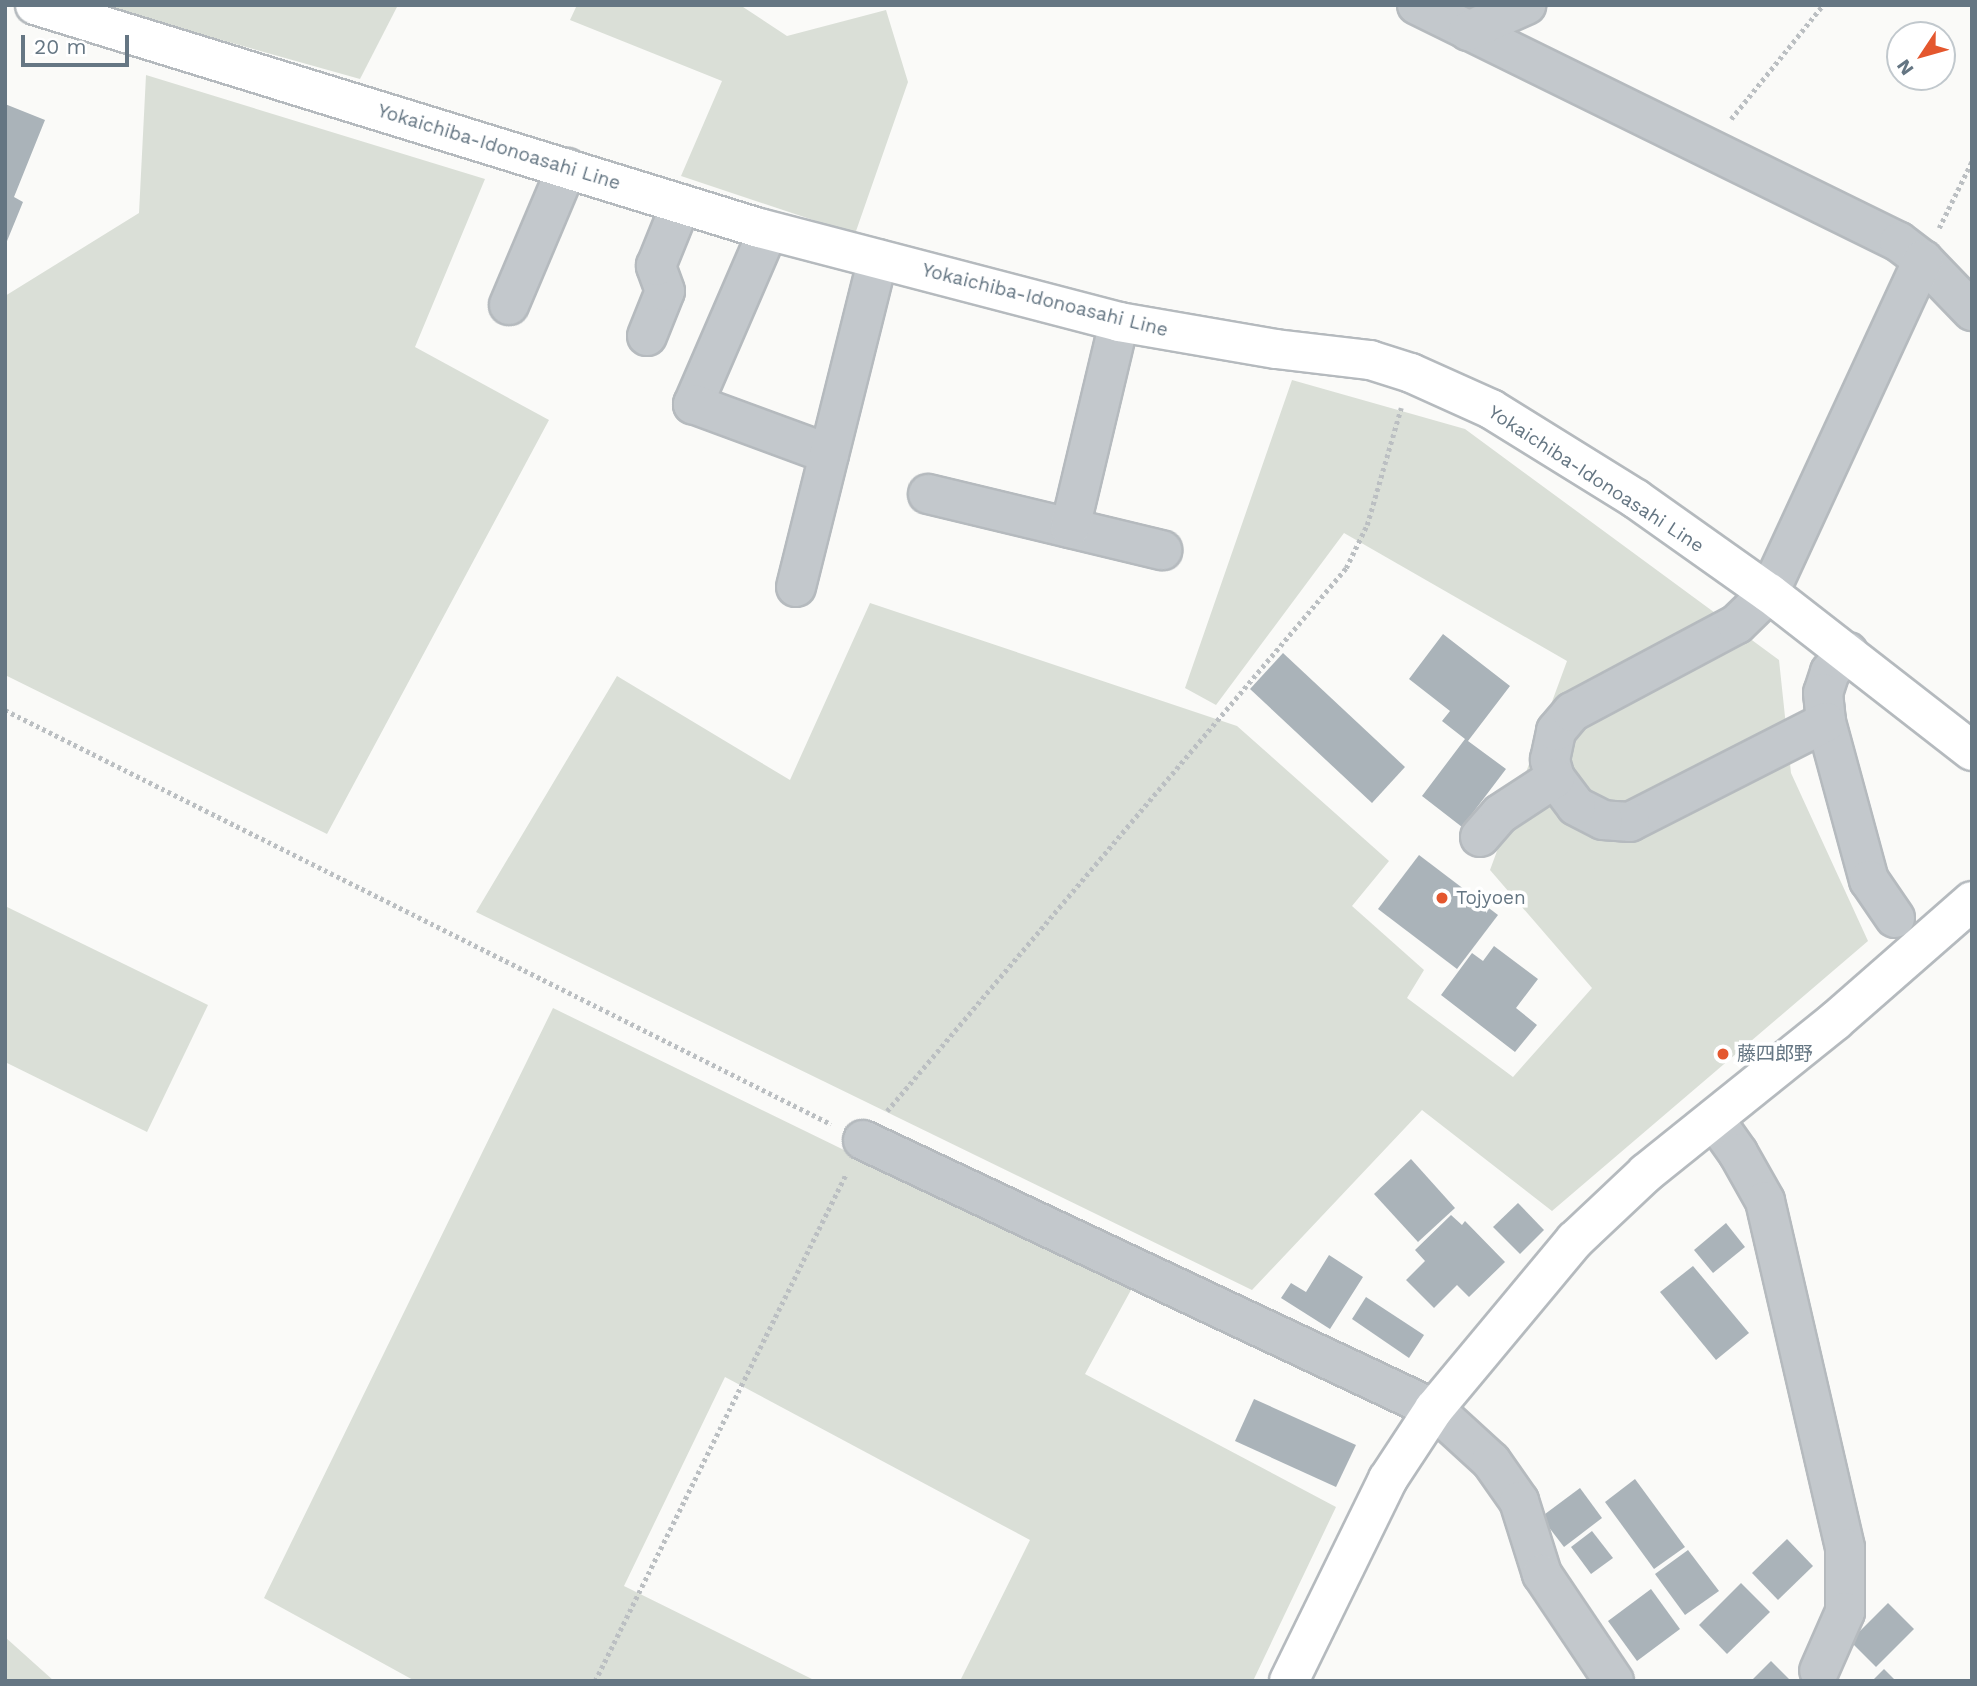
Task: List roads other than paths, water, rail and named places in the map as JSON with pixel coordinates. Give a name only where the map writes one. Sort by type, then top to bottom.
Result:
[{"type":"main road","name":"Yokaichiba-Idonoasahi Line","points":[[35,5],[768,231],[1119,322],[1276,349],[1370,360],[1411,373],[1491,409],[1636,499],[1848,652],[1972,751]]},
{"type":"main road","points":[[1289,1681],[1388,1479],[1434,1409],[1575,1240],[1646,1173],[1835,1021],[1972,901]]},
{"type":"street","points":[[1417,5],[1899,242],[1923,260],[1972,311]]},
{"type":"street","points":[[1468,31],[1526,5]]},
{"type":"street","points":[[509,305],[567,168]]},
{"type":"street","points":[[647,336],[665,291],[656,266],[681,204]]},
{"type":"street","points":[[768,231],[693,404],[830,454]]},
{"type":"street","points":[[796,587],[878,259]]},
{"type":"street","points":[[1825,722],[1630,822],[1603,820],[1576,806],[1555,778],[1550,761],[1556,731],[1572,712],[1737,624],[1769,593],[1923,260]]},
{"type":"street","points":[[1070,528],[1119,322]]},
{"type":"street","points":[[928,494],[1162,550]]},
{"type":"street","points":[[1848,652],[1830,673],[1823,693],[1825,722],[1869,880],[1895,918]]},
{"type":"street","points":[[1480,836],[1500,814],[1555,778]]},
{"type":"street","points":[[1714,1119],[1738,1153],[1765,1201],[1845,1548],[1845,1612],[1819,1671]]},
{"type":"street","points":[[863,1140],[1434,1409],[1491,1461],[1519,1501],[1542,1574],[1614,1681]]},
{"type":"place","name":"Tojyoen","points":[[1442,898]]},
{"type":"place","name":"藤四郎野","points":[[1723,1054]]}]
